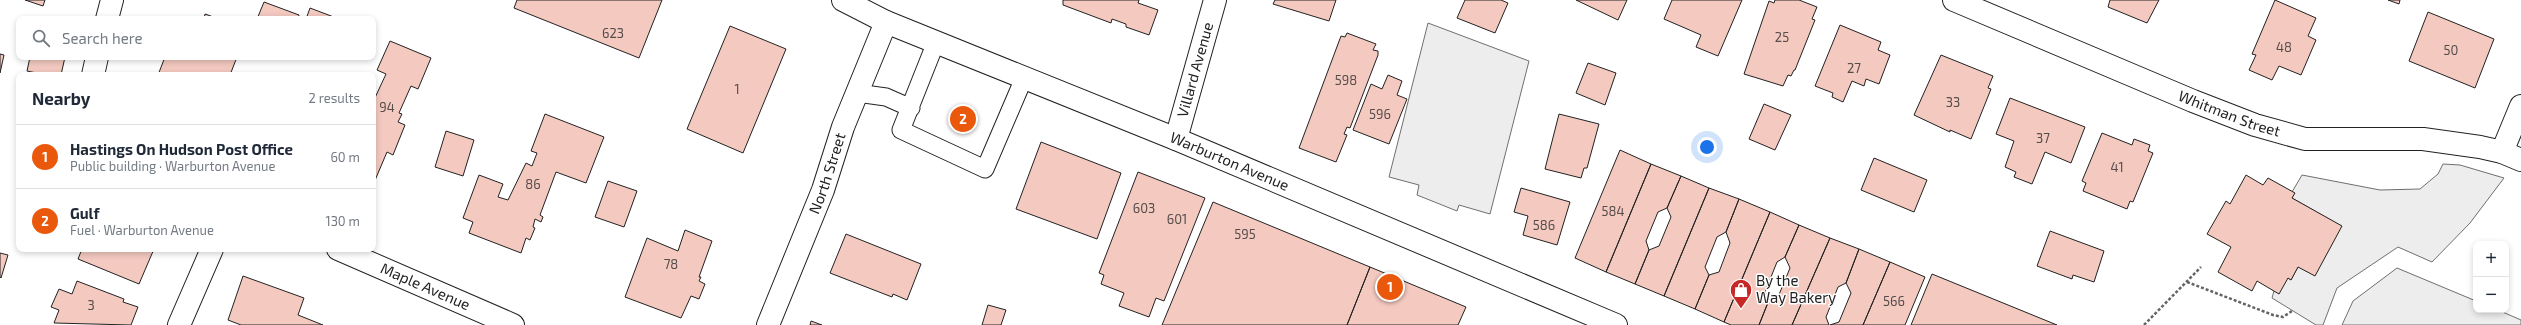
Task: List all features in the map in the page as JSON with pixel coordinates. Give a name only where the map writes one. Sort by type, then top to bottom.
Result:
[{"type":"street","points":[[108,16],[112,0]]},
{"type":"street","name":"Warburton Avenue","points":[[843,0],[886,22],[1176,139],[1616,325]]},
{"type":"street","name":"Villard Avenue","points":[[1176,139],[1215,0]]},
{"type":"street","name":"Whitman Street","points":[[1954,0],[2193,101],[2255,125],[2305,139],[2423,139],[2512,156]]},
{"type":"street","name":"North Street","points":[[768,325],[823,190],[843,127],[886,22]]},
{"type":"street","points":[[94,72],[96,60]]},
{"type":"street","points":[[2512,156],[2521,106]]},
{"type":"street","points":[[179,325],[211,252]]},
{"type":"street","name":"Maple Avenue","points":[[345,252],[512,325]]},
{"type":"lane","points":[[936,42],[901,130],[985,169],[1024,78]]},
{"type":"lane","points":[[857,93],[886,97],[911,108]]},
{"type":"path","points":[[2144,325],[2202,267]]},
{"type":"path","points":[[2187,282],[2273,315],[2283,317],[2292,311]]},
{"type":"shaded area","points":[[1428,23],[1529,61],[1490,214],[1459,205],[1457,211],[1417,195],[1419,185],[1389,177]]},
{"type":"shaded area","points":[[2443,164],[2460,165],[2504,178],[2470,223],[2432,262],[2398,247],[2337,288],[2323,325],[2316,325],[2272,298],[2274,291],[2288,278],[2291,280],[2298,267],[2341,226],[2292,198],[2294,193],[2292,192],[2302,175],[2380,190],[2420,189],[2438,174]]},
{"type":"shaded area","points":[[2397,268],[2473,300],[2473,313],[2505,313],[2521,320],[2521,325],[2342,325],[2353,301]]},
{"type":"building","points":[[25,0],[45,0],[43,6]]},
{"type":"building","points":[[517,0],[662,0],[639,58],[514,8]]},
{"type":"building","points":[[1063,0],[1139,0],[1138,3],[1158,10],[1149,35],[1126,27],[1126,24],[1112,19],[1111,23],[1063,5]]},
{"type":"building","points":[[1275,0],[1336,0],[1329,21],[1273,4]]},
{"type":"building","points":[[1465,0],[1501,0],[1508,3],[1495,33],[1457,18]]},
{"type":"building","points":[[1576,0],[1627,0],[1618,20]]},
{"type":"building","points":[[1672,0],[1742,0],[1718,56],[1696,47],[1701,35],[1664,19]]},
{"type":"building","points":[[1775,0],[1799,0],[1817,7],[1812,19],[1815,20],[1795,70],[1791,76],[1788,75],[1783,86],[1744,74],[1769,1],[1774,3]]},
{"type":"building","points":[[2110,0],[2159,0],[2147,23],[2108,7]]},
{"type":"building","points":[[2275,0],[2316,18],[2308,36],[2316,40],[2301,75],[2279,66],[2272,80],[2249,70],[2256,55],[2252,54]]},
{"type":"building","points":[[2388,0],[2400,0],[2399,4]]},
{"type":"building","points":[[264,2],[299,15],[299,16],[258,16]]},
{"type":"building","points":[[310,8],[331,16],[307,16]]},
{"type":"building","points":[[2428,12],[2494,39],[2475,88],[2409,61]]},
{"type":"building","points":[[1840,25],[1881,42],[1878,50],[1890,55],[1879,84],[1866,79],[1864,86],[1852,81],[1843,102],[1832,97],[1833,93],[1815,86]]},
{"type":"building","points":[[730,26],[786,49],[743,153],[687,129]]},
{"type":"building","points":[[1347,33],[1376,44],[1373,50],[1378,51],[1378,55],[1350,128],[1347,127],[1344,134],[1347,135],[1336,162],[1299,148],[1341,36],[1345,37]]},
{"type":"building","points":[[390,41],[431,58],[418,89],[411,86],[399,113],[402,114],[398,122],[405,125],[393,155],[387,152],[376,178],[376,96],[386,74],[377,70]]},
{"type":"building","points":[[0,54],[4,55],[0,73]]},
{"type":"building","points":[[1941,55],[1993,76],[1988,88],[1991,89],[1971,139],[1950,130],[1950,132],[1914,115]]},
{"type":"building","points":[[29,60],[64,60],[62,72],[27,71]]},
{"type":"building","points":[[164,60],[236,60],[231,72],[159,72]]},
{"type":"building","points":[[1588,63],[1616,73],[1605,105],[1576,93]]},
{"type":"building","points":[[1388,75],[1402,81],[1397,95],[1407,99],[1389,144],[1353,130],[1371,84],[1382,89]]},
{"type":"building","points":[[2010,98],[2085,127],[2071,163],[2045,152],[2032,184],[2014,177],[2016,172],[2005,167],[2014,141],[1996,134]]},
{"type":"building","points":[[1764,104],[1791,115],[1775,150],[1749,139]]},
{"type":"building","points":[[545,114],[604,137],[586,183],[556,172],[540,215],[543,217],[541,222],[535,219],[533,227],[535,228],[530,240],[526,238],[521,253],[469,233],[473,222],[463,218],[479,175],[503,184],[498,197],[508,200],[526,163],[532,166],[537,153],[531,151]]},
{"type":"building","points":[[1559,114],[1599,124],[1587,168],[1584,168],[1581,178],[1545,169]]},
{"type":"building","points":[[446,131],[474,140],[463,176],[435,167]]},
{"type":"building","points":[[2102,133],[2132,145],[2134,139],[2150,145],[2148,151],[2153,153],[2133,202],[2130,201],[2127,209],[2083,191],[2086,183],[2082,181]]},
{"type":"building","points":[[1041,142],[1121,173],[1097,239],[1016,209]]},
{"type":"building","points":[[1620,150],[1651,164],[1606,272],[1575,258]]},
{"type":"building","points":[[1874,158],[1927,180],[1914,212],[1861,190]]},
{"type":"building","points":[[1651,164],[1681,176],[1667,208],[1658,212],[1646,241],[1649,250],[1635,284],[1606,272]]},
{"type":"building","points":[[1138,172],[1205,198],[1164,301],[1156,298],[1149,317],[1119,306],[1124,293],[1101,284],[1104,275],[1099,273]]},
{"type":"building","points":[[2246,175],[2263,185],[2268,178],[2295,193],[2292,198],[2342,226],[2315,276],[2298,267],[2291,280],[2288,278],[2279,294],[2257,281],[2252,291],[2218,272],[2231,247],[2207,234],[2226,201],[2230,204]]},
{"type":"building","points":[[1681,176],[1709,188],[1664,296],[1635,284],[1649,250],[1659,246],[1671,217],[1667,208]]},
{"type":"building","points":[[608,181],[637,191],[624,227],[595,217]]},
{"type":"building","points":[[1521,188],[1570,202],[1557,245],[1523,235],[1528,216],[1514,212]]},
{"type":"building","points":[[1709,188],[1739,199],[1726,232],[1717,237],[1705,267],[1709,275],[1695,309],[1664,296]]},
{"type":"building","points":[[1739,199],[1770,212],[1724,322],[1695,309],[1709,275],[1719,272],[1730,243],[1726,232]]},
{"type":"building","points":[[1213,202],[1370,267],[1347,325],[1162,325]]},
{"type":"building","points":[[1770,212],[1799,225],[1785,257],[1777,262],[1765,292],[1769,300],[1759,325],[1731,325],[1724,322]]},
{"type":"building","points":[[1799,225],[1830,238],[1792,325],[1759,325],[1769,300],[1778,297],[1790,268],[1785,257]]},
{"type":"building","points":[[685,230],[712,241],[699,277],[701,277],[699,281],[705,284],[699,299],[691,296],[681,318],[625,297],[647,238],[678,251]]},
{"type":"building","points":[[2050,231],[2104,251],[2094,282],[2073,275],[2072,279],[2037,266]]},
{"type":"building","points":[[846,234],[921,264],[907,300],[893,294],[892,297],[830,273]]},
{"type":"building","points":[[1830,238],[1859,249],[1846,283],[1838,287],[1826,317],[1829,325],[1792,325]]},
{"type":"building","points":[[1859,249],[1890,262],[1863,325],[1830,325],[1839,322],[1851,293],[1846,283]]},
{"type":"building","points":[[81,252],[153,252],[139,284],[78,259]]},
{"type":"building","points":[[0,253],[8,255],[1,278],[0,277]]},
{"type":"building","points":[[1890,262],[1925,277],[1905,325],[1863,325]]},
{"type":"building","points":[[1370,267],[1466,307],[1458,325],[1347,325]]},
{"type":"building","points":[[1932,274],[2057,325],[1911,325]]},
{"type":"building","points":[[243,276],[304,298],[298,315],[323,325],[241,325],[228,320]]},
{"type":"building","points":[[77,281],[124,299],[123,302],[138,307],[131,325],[54,323],[59,310],[51,307],[59,289],[72,294]]},
{"type":"building","points":[[988,305],[1006,310],[1001,325],[982,325]]},
{"type":"building","points":[[811,321],[822,325],[810,325]]},
{"type":"place","name":"Gulf","points":[[963,119]]},
{"type":"place","name":"Hastings On Hudson Post Office","points":[[1390,287]]},
{"type":"place","name":"By the Way Bakery","points":[[1741,310]]}]
